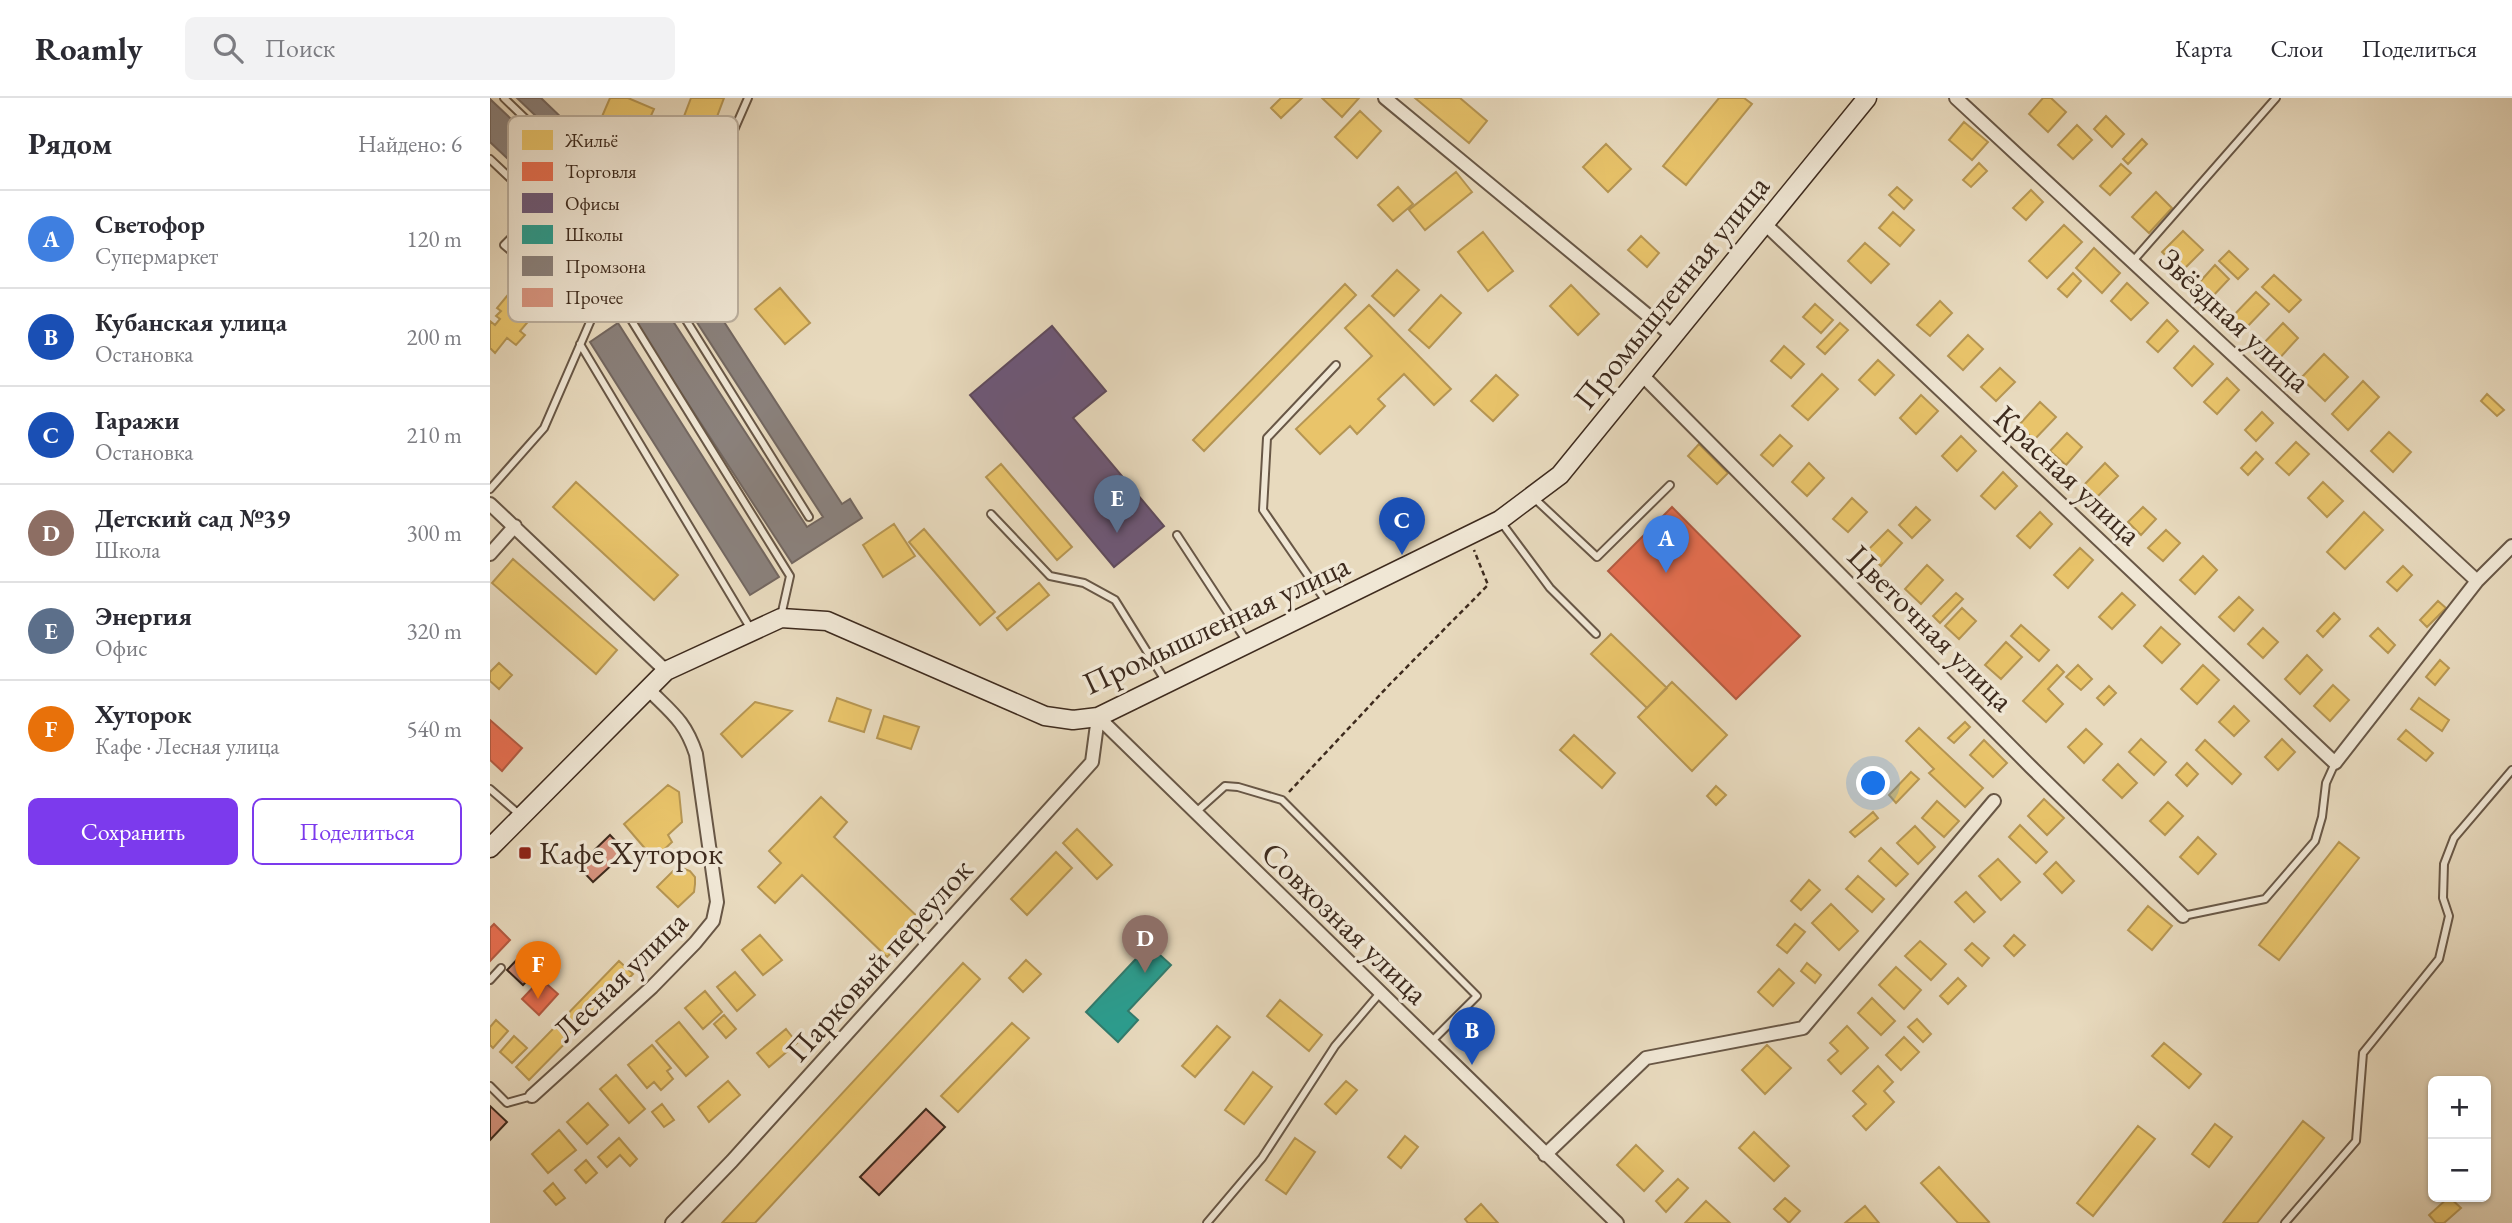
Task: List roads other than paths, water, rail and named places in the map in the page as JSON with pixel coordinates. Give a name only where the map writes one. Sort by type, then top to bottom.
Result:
[{"type":"main road","name":"Промышленная улица","points":[[666,671],[781,618],[827,621],[1045,716],[1073,720],[1098,718],[1468,537],[1500,520],[1560,475],[1867,98]]},
{"type":"main road","points":[[490,848],[666,671]]},
{"type":"street","points":[[1385,98],[1674,337]]},
{"type":"street","name":"Звёздная улица","points":[[1956,98],[2477,581]]},
{"type":"street","name":"Красная улица","points":[[1765,224],[2335,763]]},
{"type":"street","name":"Цветочная улица","points":[[1643,376],[2021,757],[2183,916]]},
{"type":"street","points":[[490,504],[666,671]]},
{"type":"street","points":[[490,554],[515,526]]},
{"type":"street","points":[[2335,763],[2477,581],[2511,548]]},
{"type":"street","name":"Лесная улица","points":[[532,1096],[652,987],[713,921],[717,902],[696,754],[689,733],[677,716],[648,689]]},
{"type":"street","name":"Совхозная улица","points":[[1098,718],[1617,1223]]},
{"type":"street","name":"Парковый переулок","points":[[672,1223],[732,1161],[1092,762],[1098,718]]},
{"type":"street","points":[[1545,1155],[1646,1058],[1803,1028],[1994,801]]},
{"type":"lane","points":[[504,98],[523,116]]},
{"type":"lane","points":[[738,121],[748,98]]},
{"type":"lane","points":[[2133,261],[2276,98]]},
{"type":"lane","points":[[490,159],[508,176]]},
{"type":"lane","points":[[490,489],[544,428],[589,322]]},
{"type":"lane","points":[[632,322],[790,576],[781,618]]},
{"type":"lane","points":[[687,322],[809,517]]},
{"type":"lane","points":[[580,344],[752,631]]},
{"type":"lane","points":[[1328,604],[1263,510],[1267,438],[1336,365]]},
{"type":"lane","points":[[1533,496],[1597,557],[1670,485]]},
{"type":"lane","points":[[991,514],[1050,576],[1084,583],[1115,600],[1167,684]]},
{"type":"lane","points":[[1500,520],[1550,588],[1596,635]]},
{"type":"lane","points":[[1177,535],[1248,644]]},
{"type":"lane","points":[[2183,916],[2265,899],[2315,841],[2322,817],[2326,783],[2335,763]]},
{"type":"lane","points":[[2285,1223],[2356,1141],[2363,1053],[2439,959],[2449,916],[2443,898],[2444,864],[2454,838],[2512,770]]},
{"type":"lane","points":[[1195,813],[1225,786],[1282,800],[1477,996],[1430,1043]]},
{"type":"lane","points":[[490,789],[522,817]]},
{"type":"lane","points":[[490,797],[500,797]]},
{"type":"lane","points":[[490,980],[501,968]]},
{"type":"lane","points":[[1207,1223],[1262,1158],[1335,1046],[1380,993]]},
{"type":"lane","points":[[490,1086],[507,1103],[532,1096]]},
{"type":"place","name":"Энергия","points":[[1117,533]]},
{"type":"place","name":"Гаражи","points":[[1402,555]]},
{"type":"place","name":"Светофор","points":[[1666,573]]},
{"type":"place","name":"Кафе Хуторок","points":[[525,853]]},
{"type":"place","name":"Детский сад №39","points":[[1145,973]]},
{"type":"place","name":"Хуторок","points":[[538,999]]},
{"type":"place","name":"Кубанская улица","points":[[1472,1065]]}]
